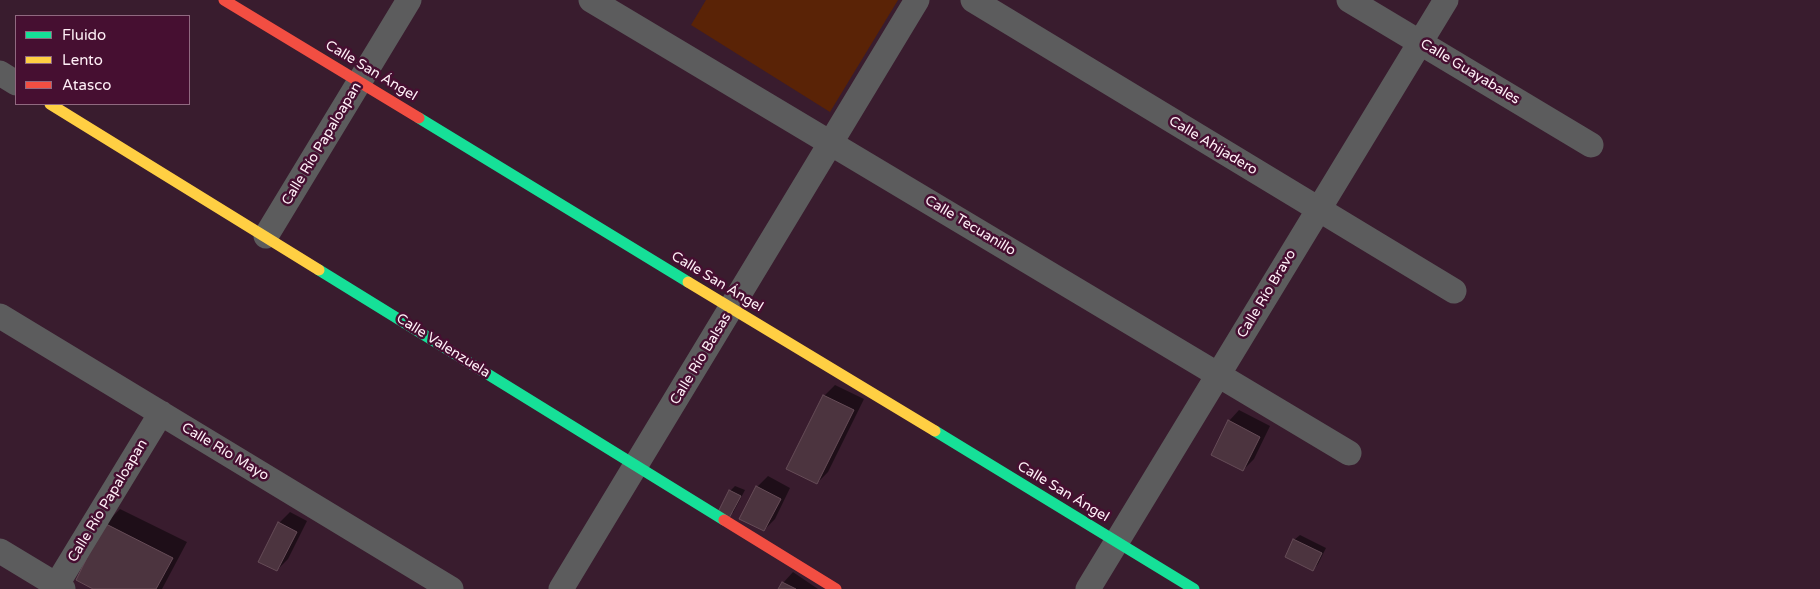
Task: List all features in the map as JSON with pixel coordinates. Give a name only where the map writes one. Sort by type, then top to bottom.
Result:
[{"type":"street","name":"Calle San Ángel","points":[[224,0],[1194,589]]},
{"type":"street","name":"Calle Río Papaloapan","points":[[266,236],[409,0]]},
{"type":"street","name":"Calle Tecuanillo","points":[[592,0],[1349,453]]},
{"type":"street","name":"Calle Río Balsas","points":[[561,589],[917,0]]},
{"type":"street","name":"Calle Ahijadero","points":[[973,0],[1454,291]]},
{"type":"street","name":"Calle Guayabales","points":[[1349,0],[1591,145]]},
{"type":"street","name":"Calle Río Bravo","points":[[1088,589],[1446,0]]},
{"type":"street","points":[[0,73],[15,82]]},
{"type":"street","name":"Calle Valenzuela","points":[[52,105],[836,589]]},
{"type":"street","name":"Calle Río Mayo","points":[[0,316],[451,589]]},
{"type":"street","name":"Calle Río Papaloapan","points":[[58,588],[161,413]]},
{"type":"street","points":[[0,551],[58,588]]},
{"type":"shaded area","points":[[706,0],[898,0],[830,112],[691,25]]},
{"type":"building","points":[[823,395],[854,410],[817,484],[786,469]]},
{"type":"building","points":[[1228,420],[1260,437],[1243,471],[1211,455]]},
{"type":"building","points":[[756,486],[781,499],[764,531],[739,519]]},
{"type":"building","points":[[729,490],[741,496],[728,520],[717,514]]},
{"type":"building","points":[[278,522],[297,532],[277,571],[258,562]]},
{"type":"building","points":[[104,523],[173,558],[156,589],[93,589],[76,580]]},
{"type":"building","points":[[1293,539],[1322,553],[1313,571],[1285,557]]},
{"type":"building","points":[[782,582],[796,589],[778,589]]},
{"type":"traffic: fast","points":[[419,118],[688,282]]},
{"type":"traffic: fast","points":[[319,270],[724,520]]},
{"type":"traffic: fast","points":[[935,431],[1194,589]]},
{"type":"traffic: slow","points":[[52,105],[319,270]]},
{"type":"traffic: slow","points":[[688,282],[935,431]]},
{"type":"traffic: jam","points":[[224,0],[419,118]]},
{"type":"traffic: jam","points":[[724,520],[836,589]]}]
